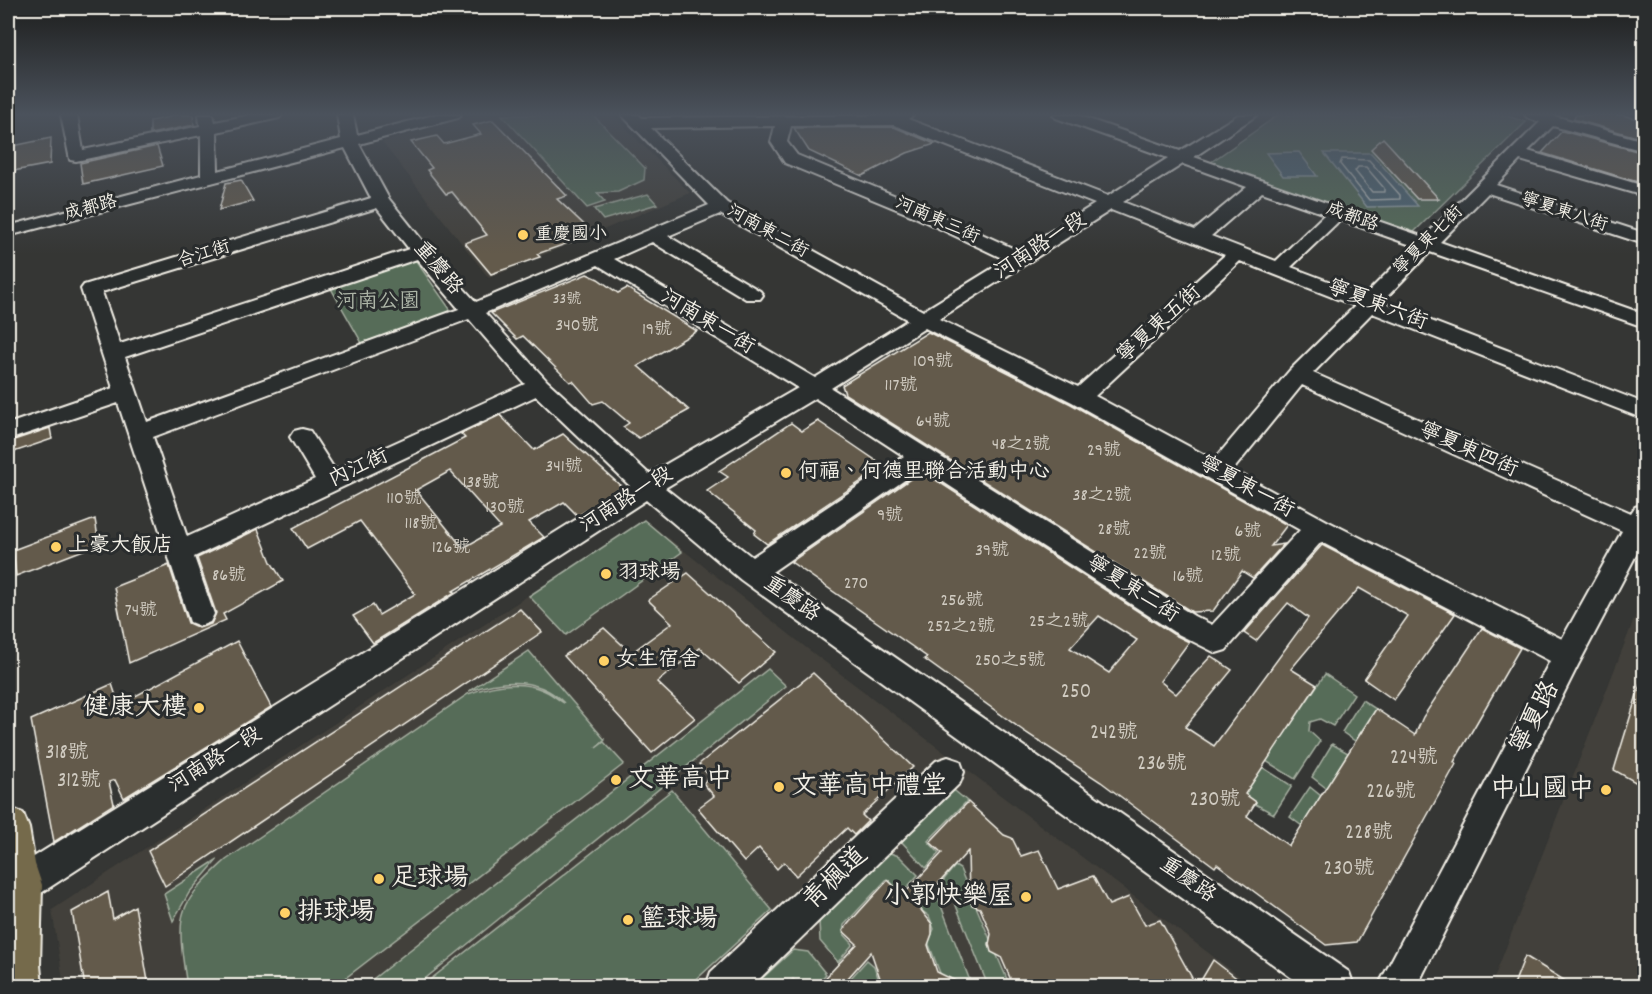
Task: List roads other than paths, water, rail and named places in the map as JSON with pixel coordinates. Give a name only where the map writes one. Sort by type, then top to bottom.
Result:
[{"type":"main road","points":[[8,828],[13,864],[19,987]]},
{"type":"street","points":[[209,161],[210,178]]},
{"type":"street","name":"成都路","points":[[8,231],[275,161]]},
{"type":"street","name":"重慶路","points":[[360,161],[381,201],[472,311],[539,386],[647,487],[751,572],[1335,987]]},
{"type":"street","name":"河南東二街","points":[[676,161],[721,207],[924,320]]},
{"type":"street","name":"河南東三街","points":[[797,161],[919,212],[1022,260]]},
{"type":"street","name":"寧夏東六街","points":[[1009,161],[1644,411]]},
{"type":"street","name":"河南路一段","points":[[14,889],[647,487],[815,388],[1022,260],[1173,161]]},
{"type":"street","name":"成都路","points":[[1193,161],[1644,321]]},
{"type":"street","name":"寧夏東七街","points":[[1217,472],[1298,375],[1367,302],[1508,161]]},
{"type":"street","points":[[1544,161],[1644,191]]},
{"type":"street","points":[[1199,236],[1260,185]]},
{"type":"street","name":"寧夏東八街","points":[[1483,186],[1644,239]]},
{"type":"street","name":"合江街","points":[[126,392],[91,289],[381,201]]},
{"type":"street","points":[[141,433],[472,311],[721,207]]},
{"type":"street","points":[[1279,268],[1337,213]]},
{"type":"street","points":[[653,235],[753,295]]},
{"type":"street","points":[[113,354],[421,251]]},
{"type":"street","name":"寧夏東五街","points":[[1080,397],[1239,252]]},
{"type":"street","name":"河南東一街","points":[[599,258],[815,388]]},
{"type":"street","name":"寧夏東一街","points":[[924,320],[1080,397],[1318,528],[1568,656]]},
{"type":"street","name":"寧夏東四街","points":[[1298,375],[1642,524]]},
{"type":"street","name":"內江街","points":[[179,552],[539,386]]},
{"type":"street","name":"寧夏東二街","points":[[815,388],[1184,624],[1216,641],[1318,528]]},
{"type":"street","points":[[8,432],[126,392],[200,614]]},
{"type":"street","points":[[302,437],[330,482]]},
{"type":"street","points":[[751,572],[920,457]]},
{"type":"street","name":"寧夏路","points":[[1397,987],[1568,656],[1642,524]]},
{"type":"street","name":"青楓道","points":[[725,987],[948,772]]},
{"type":"water","points":[[1272,161],[1306,161],[1317,176],[1283,176]]},
{"type":"water","points":[[1331,161],[1378,161],[1418,206],[1367,207]]},
{"type":"place","name":"重慶國小","points":[[523,235]]},
{"type":"place","name":"何福、何德里聯合活動中心","points":[[786,473]]},
{"type":"place","name":"上豪大飯店","points":[[56,547]]},
{"type":"place","name":"羽球場","points":[[606,574]]},
{"type":"place","name":"女生宿舍","points":[[604,661]]},
{"type":"place","name":"健康大樓","points":[[199,708]]},
{"type":"place","name":"文華高中","points":[[616,780]]},
{"type":"place","name":"文華高中禮堂","points":[[779,787]]},
{"type":"place","name":"中山國中","points":[[1606,790]]},
{"type":"place","name":"足球場","points":[[379,879]]},
{"type":"place","name":"小郭快樂屋","points":[[1026,897]]},
{"type":"place","name":"排球場","points":[[285,913]]},
{"type":"place","name":"籃球場","points":[[628,920]]},
{"type":"park label","name":"河南公園","points":[[378,303]]}]
